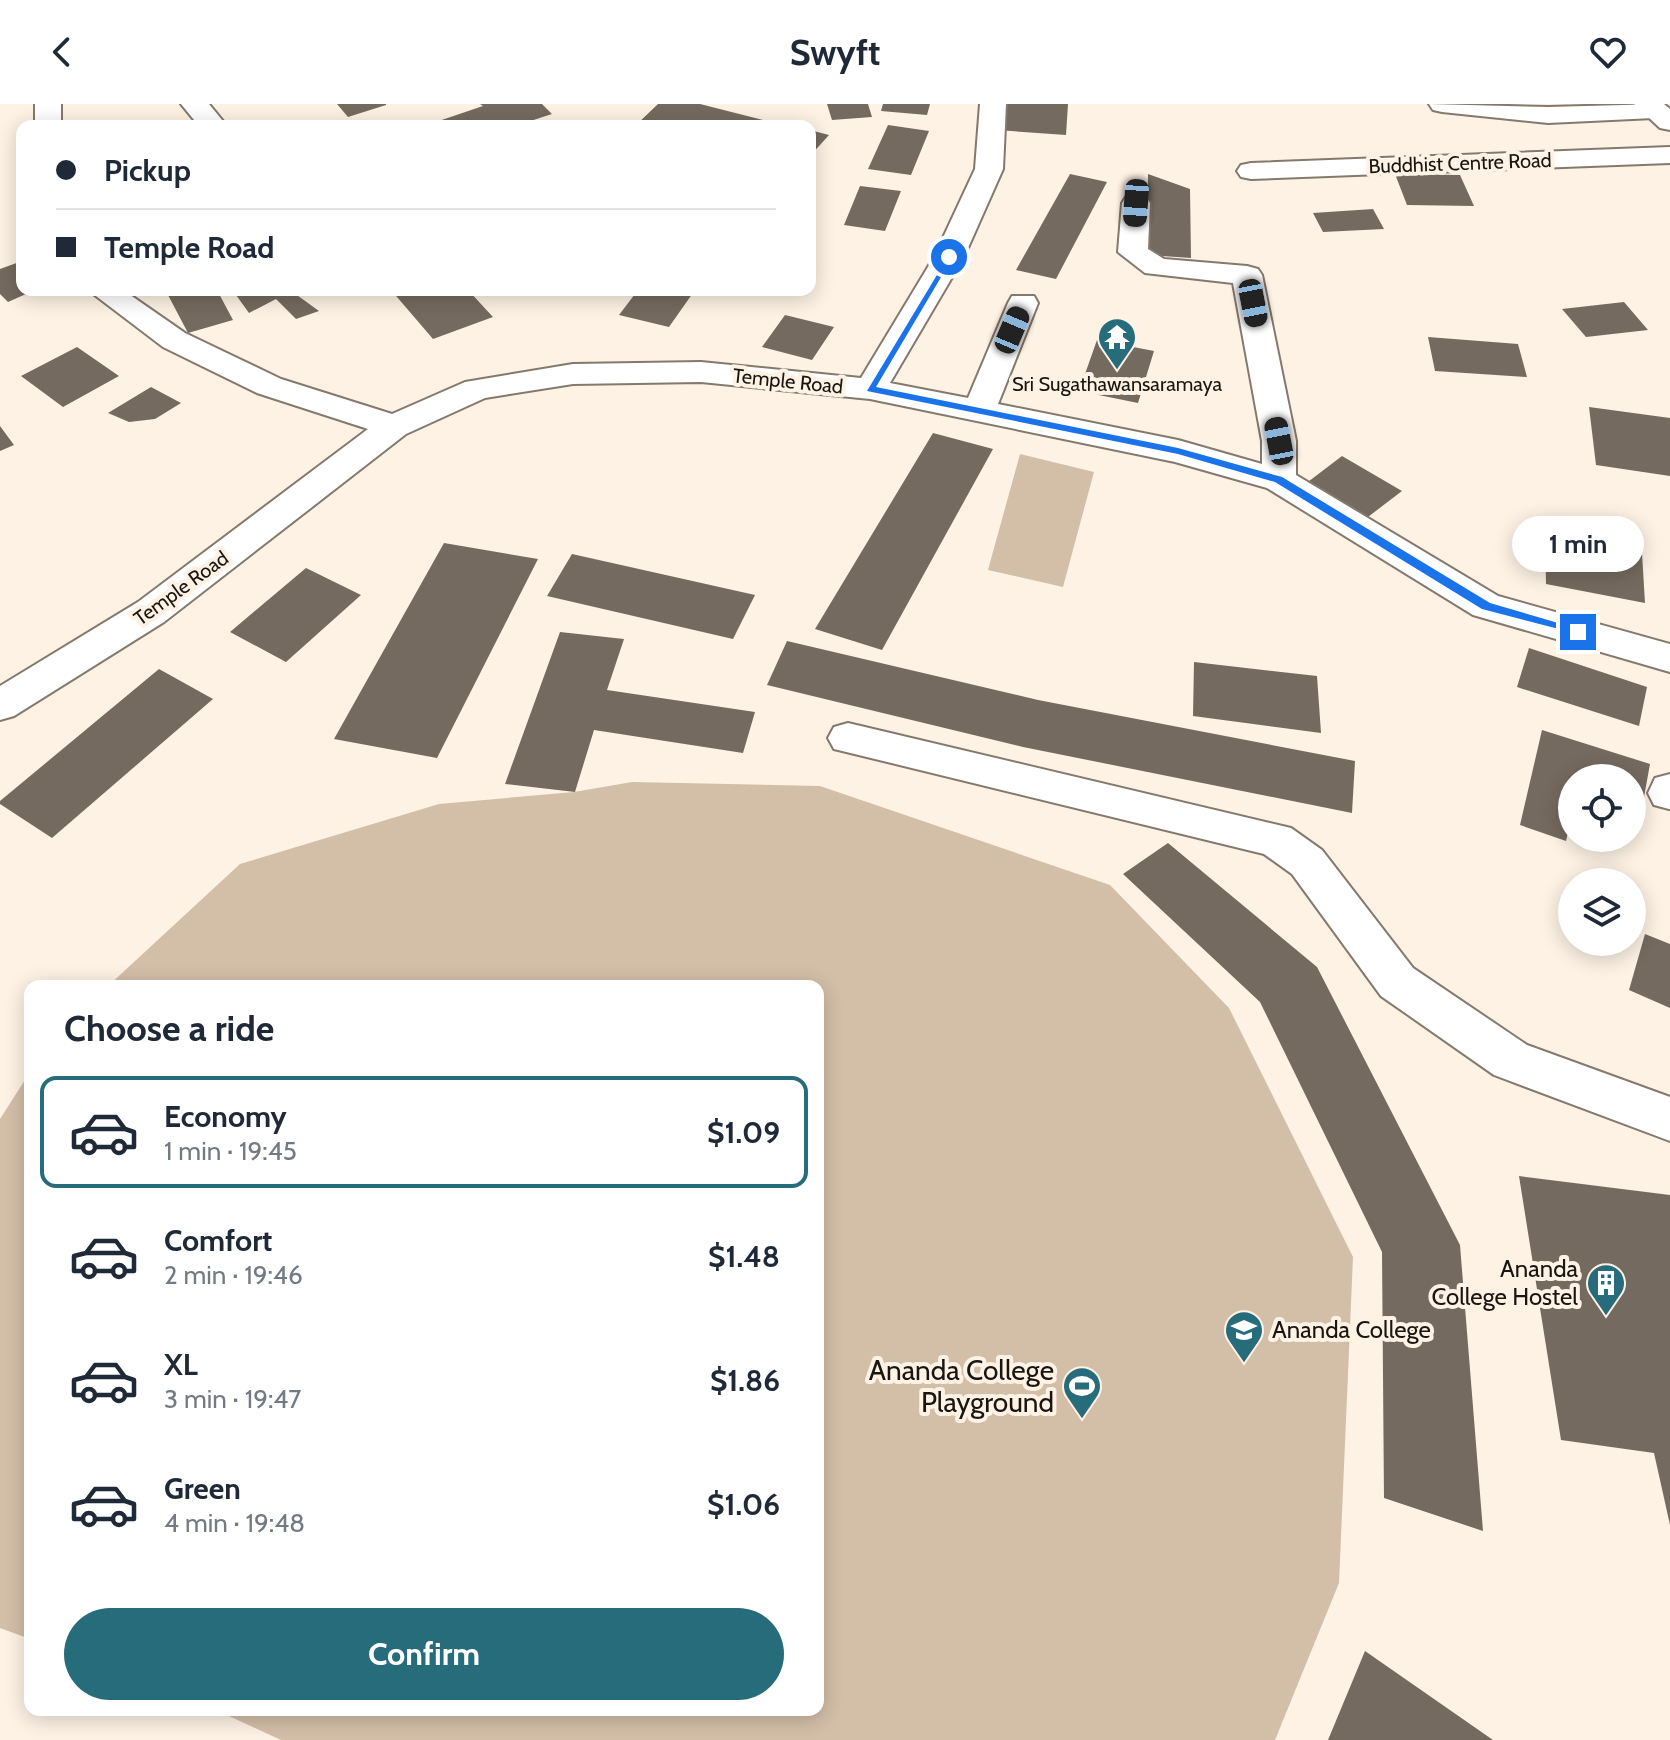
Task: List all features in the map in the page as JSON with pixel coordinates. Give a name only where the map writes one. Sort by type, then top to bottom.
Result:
[{"type":"street","points":[[194,104],[209,120]]},
{"type":"street","points":[[870,389],[949,257],[989,169],[993,104]]},
{"type":"street","points":[[1442,104],[1548,115],[1657,112]]},
{"type":"street","name":"Buddhist Centre Road","points":[[1251,171],[1670,155]]},
{"type":"street","points":[[1136,203],[1133,252],[1156,267],[1247,275],[1279,441],[1279,480]]},
{"type":"street","points":[[112,296],[174,340],[269,386],[394,426]]},
{"type":"street","points":[[979,411],[1023,303]]},
{"type":"street","name":"Temple Road","points":[[0,705],[151,612],[394,426],[477,389],[573,374],[701,372],[870,389],[1178,451],[1279,480],[1486,606],[1670,658]]},
{"type":"street","points":[[848,738],[1276,840],[1307,862],[1397,982],[1511,1060],[1670,1119]]},
{"type":"shaded area","points":[[1020,454],[1094,472],[1063,587],[988,570]]},
{"type":"shaded area","name":"Ananda College Playground","points":[[632,782],[820,786],[1110,885],[1229,1008],[1353,1257],[1339,1583],[1275,1740],[281,1740],[229,1716],[824,1716],[824,980],[114,980],[240,864],[439,804],[574,792]]},
{"type":"shaded area","points":[[24,1081],[24,1637],[0,1628],[0,1119]]},
{"type":"building","points":[[337,104],[386,104],[386,105],[348,117]]},
{"type":"building","points":[[480,104],[542,104],[552,114],[534,120],[442,120],[483,106]]},
{"type":"building","points":[[658,104],[700,104],[763,120],[641,120]]},
{"type":"building","points":[[827,104],[868,104],[872,117],[832,120]]},
{"type":"building","points":[[883,104],[930,104],[927,115],[881,111]]},
{"type":"building","points":[[1000,104],[1068,104],[1066,135],[997,130]]},
{"type":"building","points":[[888,125],[929,131],[911,175],[868,169]]},
{"type":"building","points":[[816,132],[829,135],[816,149]]},
{"type":"building","points":[[1070,174],[1107,182],[1056,279],[1016,270]]},
{"type":"building","points":[[1148,174],[1190,189],[1191,258],[1147,255]]},
{"type":"building","points":[[1395,174],[1460,175],[1474,206],[1407,205]]},
{"type":"building","points":[[860,186],[901,191],[885,231],[844,225]]},
{"type":"building","points":[[1373,209],[1384,229],[1323,232],[1313,213]]},
{"type":"building","points":[[16,263],[16,296],[22,296],[8,302],[0,294],[0,269]]},
{"type":"building","points":[[169,296],[220,296],[233,320],[188,333]]},
{"type":"building","points":[[237,296],[298,296],[319,311],[296,319],[276,299],[249,313]]},
{"type":"building","points":[[396,296],[474,296],[493,317],[433,339]]},
{"type":"building","points":[[633,296],[691,296],[669,327],[619,315]]},
{"type":"building","points":[[1624,302],[1648,330],[1586,337],[1562,309]]},
{"type":"building","points":[[785,315],[834,327],[812,360],[762,347]]},
{"type":"building","points":[[1428,337],[1518,344],[1527,377],[1435,371]]},
{"type":"building","name":"Sri Sugathawansaramaya","points":[[1097,340],[1154,351],[1138,403],[1079,391]]},
{"type":"building","points":[[77,347],[119,376],[63,407],[21,376]]},
{"type":"building","points":[[151,387],[181,403],[155,419],[129,422],[108,413]]},
{"type":"building","points":[[1589,407],[1670,418],[1670,476],[1596,465]]},
{"type":"building","points":[[0,426],[14,445],[0,451]]},
{"type":"building","points":[[933,433],[993,449],[882,650],[815,629]]},
{"type":"building","points":[[1342,456],[1402,491],[1360,523],[1300,488]]},
{"type":"building","points":[[1545,535],[1642,553],[1645,603],[1546,584]]},
{"type":"building","points":[[444,543],[538,559],[437,758],[334,739]]},
{"type":"building","points":[[572,554],[755,595],[733,639],[547,596]]},
{"type":"building","points":[[306,568],[361,595],[286,662],[230,632]]},
{"type":"building","points":[[560,632],[624,639],[607,690],[755,712],[743,753],[594,730],[575,792],[505,784]]},
{"type":"building","points":[[787,641],[1038,700],[1355,761],[1352,813],[1023,747],[767,685]]},
{"type":"building","points":[[1529,648],[1647,687],[1639,726],[1517,687]]},
{"type":"building","points":[[1194,662],[1317,676],[1321,733],[1193,716]]},
{"type":"building","points":[[159,669],[213,699],[52,838],[0,804],[0,801]]},
{"type":"building","points":[[1542,730],[1650,764],[1646,786],[1646,764],[1558,764],[1558,838],[1520,825]]},
{"type":"building","points":[[1168,843],[1317,967],[1460,1245],[1483,1531],[1384,1498],[1382,1252],[1260,1002],[1123,874]]},
{"type":"building","points":[[1646,934],[1670,944],[1670,1008],[1629,990],[1639,956],[1646,956]]},
{"type":"building","name":"Ananda College Hostel","points":[[1519,1176],[1670,1195],[1670,1525],[1654,1453],[1561,1440]]},
{"type":"building","points":[[1365,1651],[1493,1740],[1328,1740]]},
{"type":"place","name":"Sri Sugathawansaramaya","points":[[1117,371]]},
{"type":"place","name":"Ananda College Hostel","points":[[1606,1317]]},
{"type":"place","name":"Ananda College","points":[[1244,1364]]},
{"type":"place","name":"Ananda College Playground","points":[[1082,1420]]},
{"type":"route","points":[[949,257],[870,389],[1178,451],[1279,480],[1486,606],[1578,632]]}]
